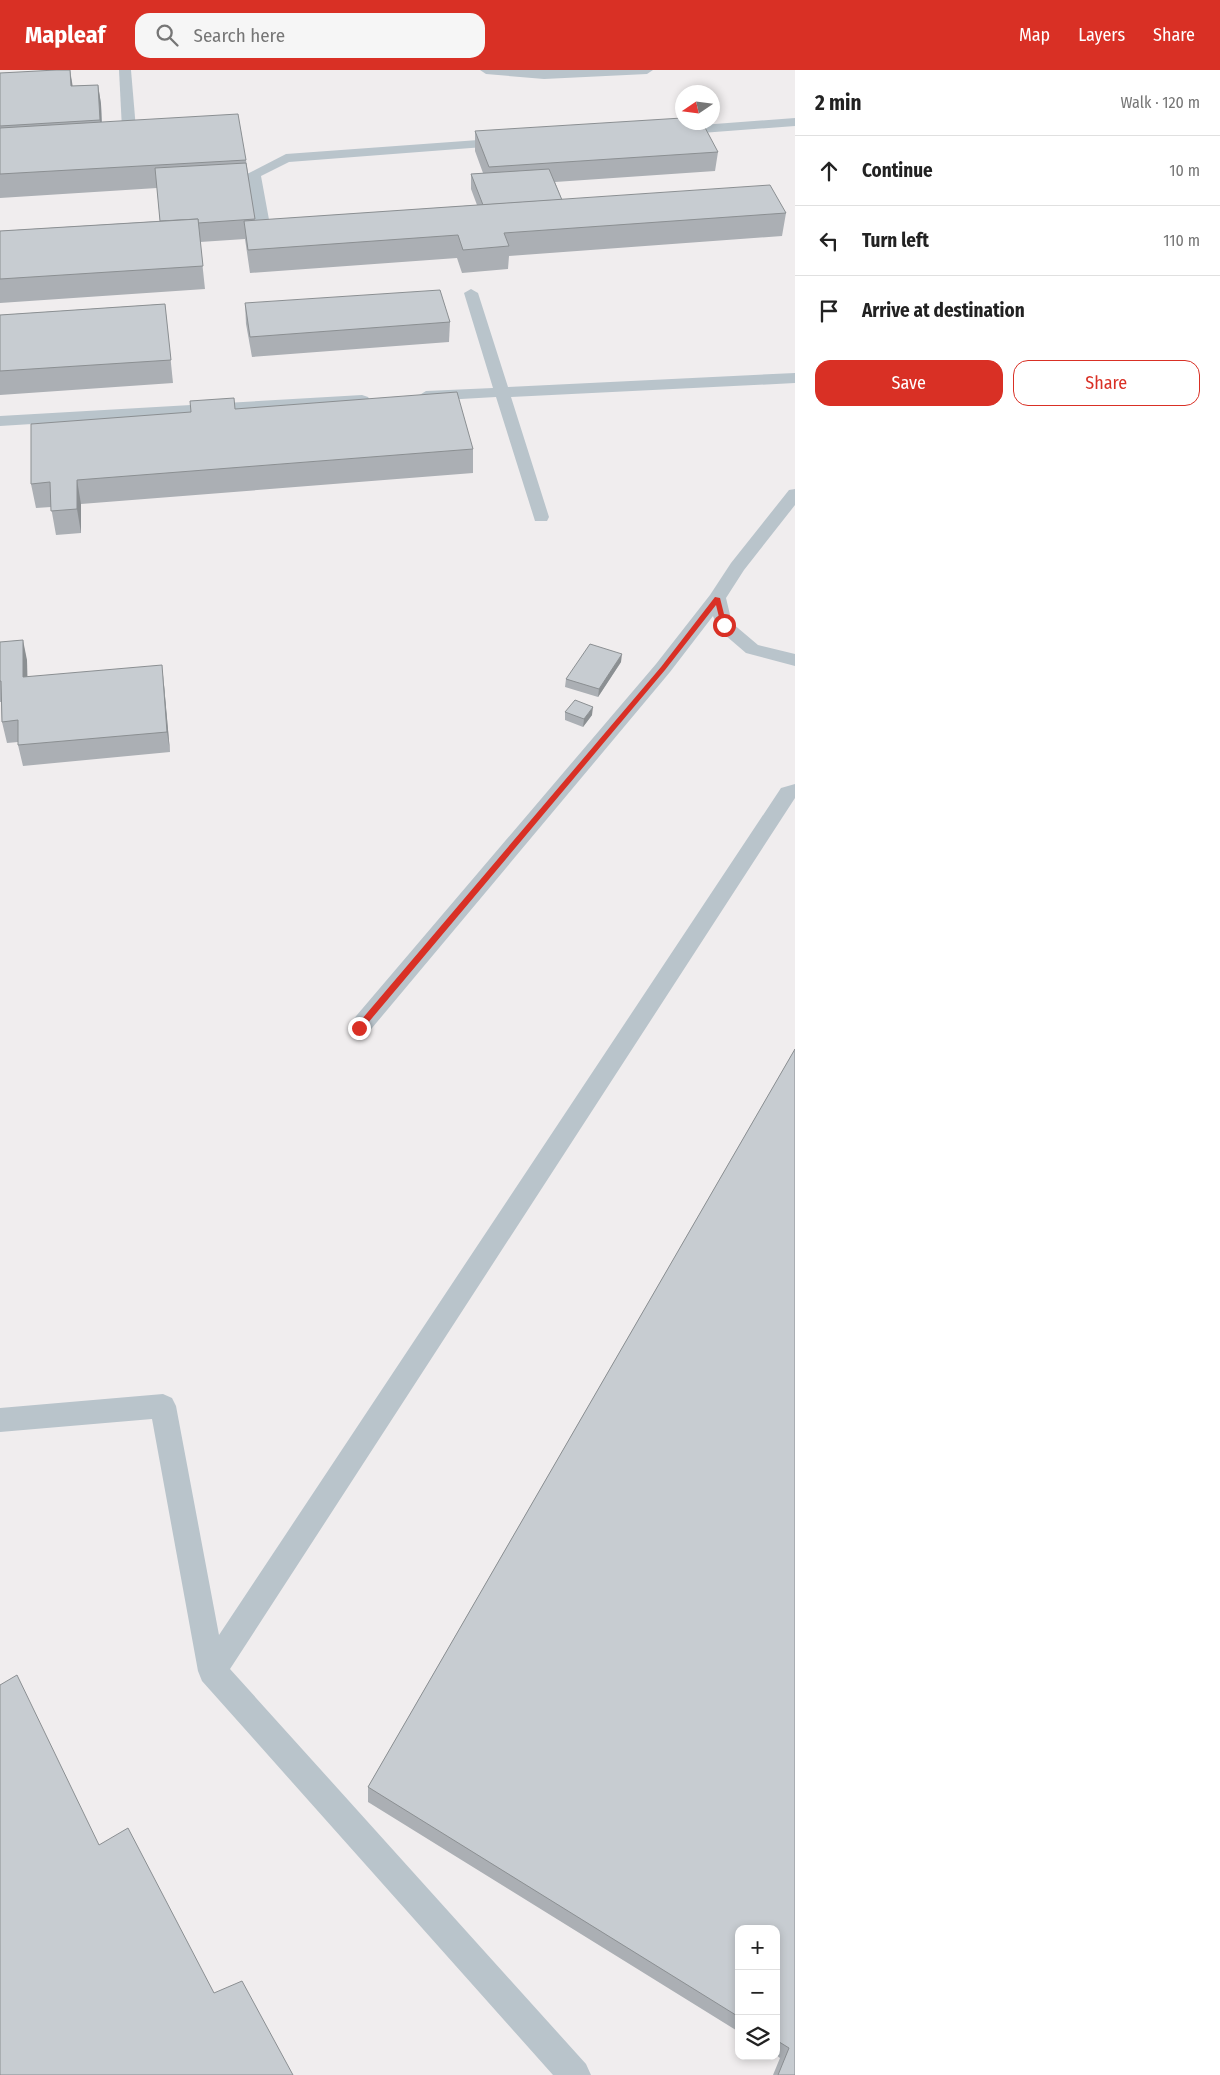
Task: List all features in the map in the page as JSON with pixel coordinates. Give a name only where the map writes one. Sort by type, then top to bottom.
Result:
[{"type":"lane","points":[[125,70],[129,130]]},
{"type":"lane","points":[[486,70],[544,74],[647,70]]},
{"type":"lane","points":[[658,132],[795,122]]},
{"type":"lane","points":[[265,236],[254,174],[286,158],[521,141]]},
{"type":"lane","points":[[471,293],[541,517]]},
{"type":"lane","points":[[412,397],[795,378]]},
{"type":"lane","points":[[0,421],[373,399]]},
{"type":"lane","points":[[359,1028],[663,668],[717,598],[737,567],[795,494]]},
{"type":"lane","points":[[717,598],[724,625],[752,649],[795,660]]},
{"type":"lane","points":[[212,1671],[788,792],[795,791]]},
{"type":"lane","points":[[0,1420],[163,1406],[212,1671],[575,2075]]},
{"type":"building","points":[[70,70],[71,86],[98,85],[100,120],[0,126],[0,73]]},
{"type":"building","points":[[238,114],[246,160],[0,174],[0,128]]},
{"type":"building","points":[[675,118],[675,130],[706,130],[718,152],[489,167],[475,131]]},
{"type":"building","points":[[246,163],[255,219],[198,223],[198,219],[160,221],[155,168]]},
{"type":"building","points":[[549,169],[562,200],[483,205],[471,174]]},
{"type":"building","points":[[770,185],[786,213],[504,233],[509,246],[463,250],[458,235],[248,250],[244,221]]},
{"type":"building","points":[[198,219],[203,266],[0,279],[0,231]]},
{"type":"building","points":[[440,290],[450,322],[250,337],[245,303]]},
{"type":"building","points":[[165,304],[171,360],[0,371],[0,315]]},
{"type":"building","points":[[457,392],[473,449],[77,480],[77,509],[51,511],[50,482],[31,484],[31,424],[191,412],[190,401],[234,398],[235,409]]},
{"type":"building","points":[[23,640],[23,677],[162,665],[167,732],[18,745],[18,720],[2,722],[0,642]]},
{"type":"building","points":[[590,644],[622,654],[599,689],[566,679]]},
{"type":"building","points":[[575,700],[593,707],[584,719],[565,712]]},
{"type":"building","points":[[795,1049],[795,2075],[778,2075],[789,2048],[780,2042],[780,1925],[735,1925],[735,2015],[368,1787]]},
{"type":"building","points":[[17,1675],[99,1845],[128,1828],[214,1993],[242,1981],[293,2075],[0,2075],[0,1685]]},
{"type":"route","points":[[359,1028],[663,668],[717,598],[724,625]]}]
